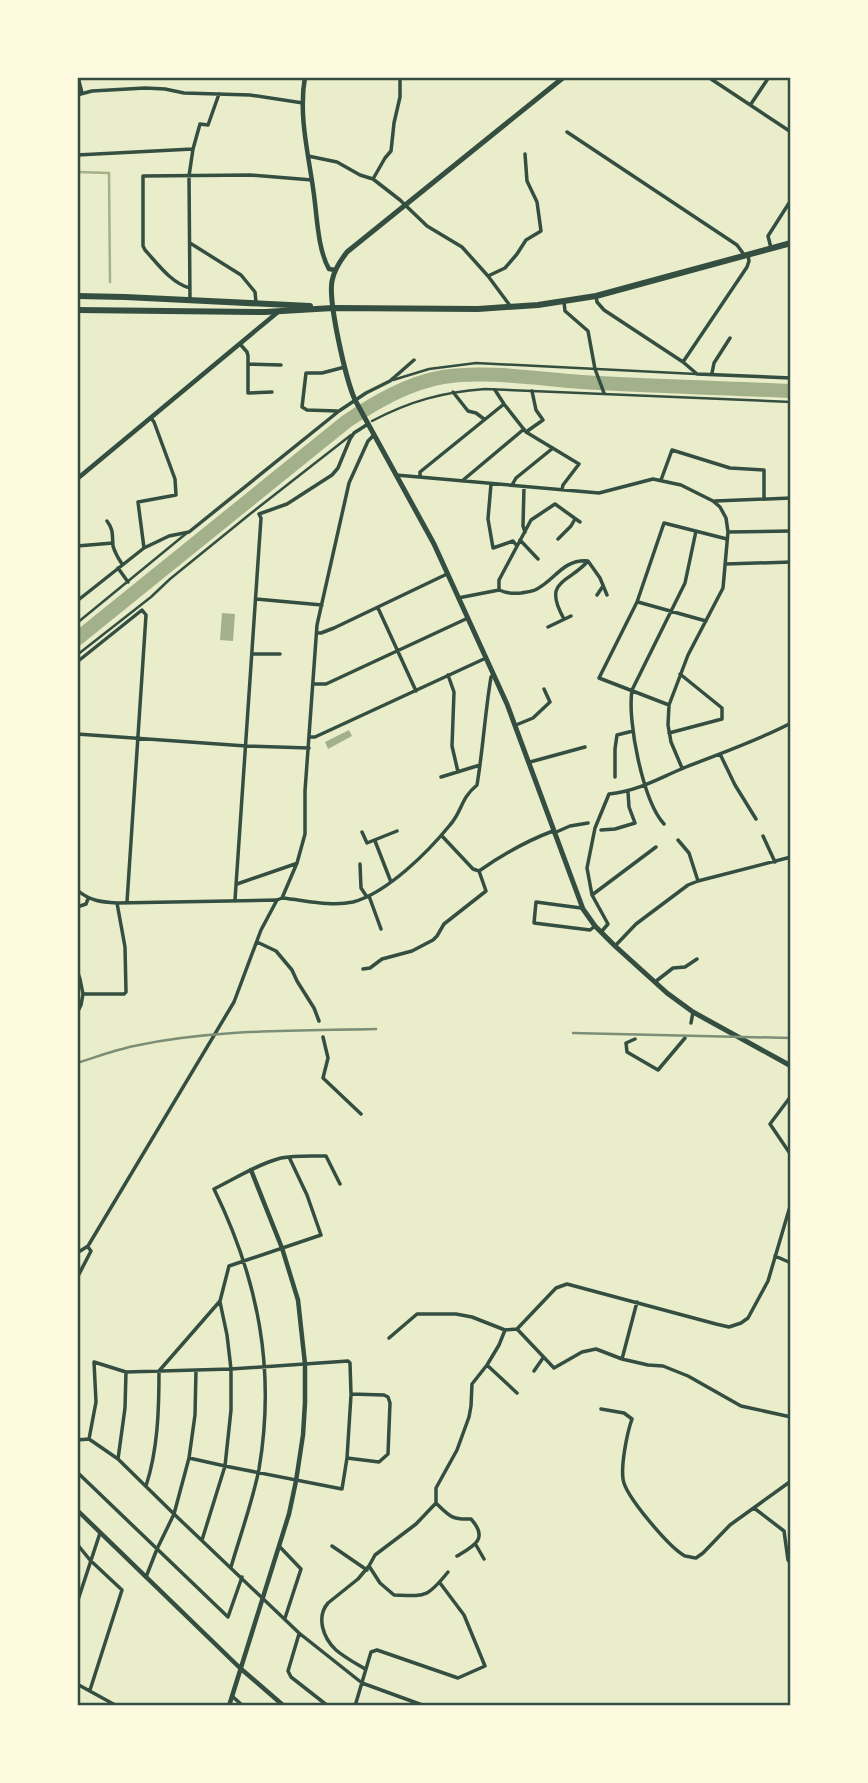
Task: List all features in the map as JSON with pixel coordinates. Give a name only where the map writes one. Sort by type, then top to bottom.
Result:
[{"type":"main road","points":[[564,77],[347,252],[340,261],[332,280],[332,309],[345,367],[356,402],[433,544],[516,725],[583,909],[615,946],[667,993],[693,1012],[791,1066]]},
{"type":"main road","points":[[77,310],[190,312],[511,307],[596,296],[791,243]]},
{"type":"main road","points":[[77,296],[286,304],[332,309]]},
{"type":"street","points":[[78,77],[79,94],[145,88],[184,93],[250,95],[303,103]]},
{"type":"street","points":[[305,77],[303,103],[308,156],[324,256],[329,269],[335,270]]},
{"type":"street","points":[[373,179],[391,151],[400,96],[400,77]]},
{"type":"street","points":[[708,77],[791,132]]},
{"type":"street","points":[[715,82],[719,77]]},
{"type":"street","points":[[750,105],[769,77]]},
{"type":"street","points":[[190,300],[189,176],[200,124],[208,125],[219,94]]},
{"type":"street","points":[[567,132],[737,244],[747,255],[747,267],[683,362]]},
{"type":"street","points":[[77,155],[193,149]]},
{"type":"street","points":[[488,276],[505,268],[526,240],[541,231],[537,202],[527,181],[525,154]]},
{"type":"street","points":[[308,156],[337,162],[373,179],[427,226],[462,247],[511,307]]},
{"type":"street","points":[[190,288],[174,280],[143,246],[143,176],[215,174],[312,180]]},
{"type":"street","points":[[771,248],[768,236],[791,200]]},
{"type":"street","points":[[190,243],[241,275],[255,292],[256,303]]},
{"type":"street","points":[[596,296],[597,302],[604,310],[697,374]]},
{"type":"street","points":[[564,302],[565,311],[587,331],[595,369],[604,393]]},
{"type":"street","points":[[77,479],[286,304]]},
{"type":"street","points":[[711,374],[714,363],[730,338]]},
{"type":"street","points":[[240,344],[247,352],[248,393],[272,393]]},
{"type":"street","points":[[390,381],[414,360]]},
{"type":"street","points":[[77,623],[339,411],[390,381],[429,369],[476,363],[791,377]]},
{"type":"street","points":[[248,364],[281,365]]},
{"type":"street","points":[[339,411],[307,410],[302,407],[306,373],[322,373],[345,367]]},
{"type":"street","points":[[77,655],[354,433],[369,422],[422,399],[485,389],[791,402]]},
{"type":"street","points":[[495,390],[525,431],[579,464],[562,490]]},
{"type":"street","points":[[462,481],[543,420],[536,410],[532,391]]},
{"type":"street","points":[[453,392],[468,411],[484,419]]},
{"type":"street","points":[[420,477],[420,472],[504,404]]},
{"type":"street","points":[[144,548],[138,502],[176,495],[175,479],[151,418]]},
{"type":"street","points":[[257,513],[287,504],[332,475],[354,433]]},
{"type":"street","points":[[77,1253],[88,1246],[234,1002],[257,942],[297,863],[305,834],[305,791],[317,633],[322,605],[349,483],[368,441],[374,435]]},
{"type":"street","points":[[512,485],[516,478],[553,448]]},
{"type":"street","points":[[661,480],[673,450],[730,468],[764,470],[764,499]]},
{"type":"street","points":[[396,475],[600,493],[645,480],[661,480],[681,485],[713,501],[723,512],[728,532],[723,588],[688,655],[669,705],[669,733],[682,768]]},
{"type":"street","points":[[491,484],[488,519],[493,548],[513,541],[517,546]]},
{"type":"street","points":[[524,487],[525,532]]},
{"type":"street","points":[[713,501],[791,498]]},
{"type":"street","points":[[499,590],[499,580],[531,520],[555,504],[577,520],[558,539]]},
{"type":"street","points":[[235,900],[261,519],[257,513]]},
{"type":"street","points":[[107,521],[112,527],[113,543],[122,564]]},
{"type":"street","points":[[669,705],[599,678],[637,602],[664,523],[727,539]]},
{"type":"street","points":[[664,824],[658,817],[645,786],[633,731],[630,702],[632,690],[685,583],[696,531]]},
{"type":"street","points":[[728,532],[791,531]]},
{"type":"street","points":[[77,601],[144,548],[169,536],[189,532]]},
{"type":"street","points":[[520,540],[538,559]]},
{"type":"street","points":[[77,546],[113,543]]},
{"type":"street","points":[[458,598],[499,590],[505,593],[536,590],[576,560],[588,561],[594,567],[607,595]]},
{"type":"street","points":[[564,619],[555,597],[558,587],[588,561]]},
{"type":"street","points":[[725,564],[791,562]]},
{"type":"street","points":[[118,568],[128,582]]},
{"type":"street","points":[[317,633],[334,628],[447,574]]},
{"type":"street","points":[[597,595],[603,586]]},
{"type":"street","points":[[256,599],[322,605]]},
{"type":"street","points":[[637,602],[706,621]]},
{"type":"street","points":[[378,608],[416,691]]},
{"type":"street","points":[[77,662],[142,610],[146,615],[127,902]]},
{"type":"street","points":[[548,627],[571,616]]},
{"type":"street","points":[[313,684],[326,684],[468,618]]},
{"type":"street","points":[[252,654],[280,654]]},
{"type":"street","points":[[310,737],[486,658]]},
{"type":"street","points":[[669,733],[722,719],[722,708],[680,674]]},
{"type":"street","points":[[448,675],[454,692],[452,746],[458,772]]},
{"type":"street","points":[[77,890],[88,899],[117,903],[280,899],[338,904],[368,896],[391,882],[442,836],[454,820],[467,794],[477,785],[493,675]]},
{"type":"street","points":[[516,725],[533,718],[551,702],[544,689]]},
{"type":"street","points":[[601,931],[608,924],[592,895],[587,868],[596,823],[609,794],[628,792],[645,786],[791,723]]},
{"type":"street","points":[[615,777],[617,735],[633,731]]},
{"type":"street","points":[[77,734],[309,748]]},
{"type":"street","points":[[529,763],[585,747]]},
{"type":"street","points":[[720,754],[756,819]]},
{"type":"street","points":[[441,777],[480,765]]},
{"type":"street","points":[[601,830],[635,823],[629,807],[628,792]]},
{"type":"street","points":[[479,871],[531,839],[588,823]]},
{"type":"street","points":[[362,832],[367,843],[397,831]]},
{"type":"street","points":[[763,835],[775,862]]},
{"type":"street","points":[[442,836],[473,869],[479,871]]},
{"type":"street","points":[[678,840],[689,853],[698,881]]},
{"type":"street","points":[[375,841],[391,882]]},
{"type":"street","points":[[592,895],[656,847]]},
{"type":"street","points":[[615,946],[636,924],[688,885],[791,857]]},
{"type":"street","points":[[237,884],[297,863]]},
{"type":"street","points":[[360,864],[361,888],[368,896],[382,929]]},
{"type":"street","points":[[363,969],[370,968],[382,959],[412,951],[433,940],[444,923],[486,891],[479,871]]},
{"type":"street","points":[[77,907],[86,904],[88,899]]},
{"type":"street","points":[[583,909],[536,902],[534,923],[590,930],[596,926]]},
{"type":"street","points":[[83,994],[126,992],[125,947],[117,903]]},
{"type":"street","points":[[257,942],[276,951],[292,970],[319,1021]]},
{"type":"street","points":[[655,982],[673,968],[685,967],[697,959]]},
{"type":"street","points":[[77,970],[83,994],[77,1013]]},
{"type":"street","points":[[691,1023],[693,1012]]},
{"type":"street","points":[[323,1037],[328,1058],[323,1077],[361,1114]]},
{"type":"street","points":[[635,1040],[626,1043],[627,1052],[658,1070],[685,1038]]},
{"type":"street","points":[[791,1096],[769,1124],[791,1155]]},
{"type":"street","points":[[231,1567],[258,1472],[265,1414],[264,1366],[257,1304],[244,1260],[214,1189],[251,1170],[289,1157],[326,1156],[340,1184]]},
{"type":"street","points":[[146,1486],[159,1414],[159,1371],[220,1301],[229,1266],[321,1235],[307,1195],[289,1157]]},
{"type":"street","points":[[229,1706],[279,1546],[296,1481],[305,1403],[305,1364],[298,1300],[282,1248],[251,1170]]},
{"type":"street","points":[[390,1338],[417,1314],[456,1314],[472,1317],[505,1330],[517,1329],[556,1288],[567,1283],[729,1327],[748,1318],[768,1281],[791,1203]]},
{"type":"street","points":[[77,1278],[91,1251],[88,1246]]},
{"type":"street","points":[[775,1256],[791,1264]]},
{"type":"street","points":[[202,1540],[225,1466],[230,1410],[231,1369],[220,1301]]},
{"type":"street","points":[[622,1359],[637,1302]]},
{"type":"street","points":[[517,1329],[554,1368],[582,1352],[596,1349],[622,1359],[663,1366],[688,1376],[741,1406],[791,1417]]},
{"type":"street","points":[[365,1669],[332,1646],[321,1623],[323,1608],[368,1568],[374,1555],[416,1524],[436,1503],[436,1488],[457,1450],[468,1417],[472,1384],[488,1365],[505,1330]]},
{"type":"street","points":[[534,1371],[543,1358]]},
{"type":"street","points":[[89,1439],[96,1402],[94,1362],[126,1373],[350,1363],[347,1458],[342,1489],[189,1458]]},
{"type":"street","points":[[488,1365],[517,1393]]},
{"type":"street","points":[[146,1577],[174,1514],[189,1458],[195,1415],[196,1370]]},
{"type":"street","points":[[118,1459],[124,1419],[126,1373]]},
{"type":"street","points":[[347,1458],[379,1462],[388,1454],[388,1397],[351,1394]]},
{"type":"street","points":[[601,1409],[624,1413],[632,1419],[627,1432],[622,1478],[625,1487],[657,1532],[685,1556],[696,1558],[730,1525],[791,1481]]},
{"type":"street","points":[[77,1440],[89,1439],[118,1459],[299,1633],[362,1683],[425,1706]]},
{"type":"street","points":[[77,1472],[228,1617],[242,1577]]},
{"type":"street","points":[[436,1503],[451,1517],[458,1520],[471,1519],[477,1526],[479,1539],[476,1545],[457,1556]]},
{"type":"street","points":[[754,1508],[784,1531],[788,1560],[791,1563]]},
{"type":"street","points":[[77,1510],[240,1668],[285,1706]]},
{"type":"street","points":[[77,1603],[100,1533]]},
{"type":"street","points":[[77,1544],[122,1591],[90,1690]]},
{"type":"street","points":[[476,1545],[484,1559]]},
{"type":"street","points":[[279,1546],[301,1569],[285,1618]]},
{"type":"street","points":[[332,1546],[368,1568],[394,1595],[429,1594],[449,1572]]},
{"type":"street","points":[[355,1706],[371,1652],[377,1650],[458,1678],[485,1666],[464,1615],[440,1583]]},
{"type":"street","points":[[299,1633],[288,1671],[291,1677],[327,1706]]},
{"type":"street","points":[[77,1684],[117,1706]]},
{"type":"street","points":[[232,1696],[243,1706]]},
{"type":"shaded area","points":[[222,613],[235,614],[233,641],[220,640]]},
{"type":"shaded area","points":[[349,730],[352,736],[328,749],[325,742]]},
{"type":"waterway","points":[[77,172],[109,173],[110,282]]},
{"type":"waterway","points":[[77,639],[347,421],[381,400],[417,384],[459,375],[494,375],[582,382],[791,391]]},
{"type":"railway","points":[[77,1063],[134,1046],[194,1036],[376,1029]]},
{"type":"railway","points":[[573,1033],[791,1038]]}]
